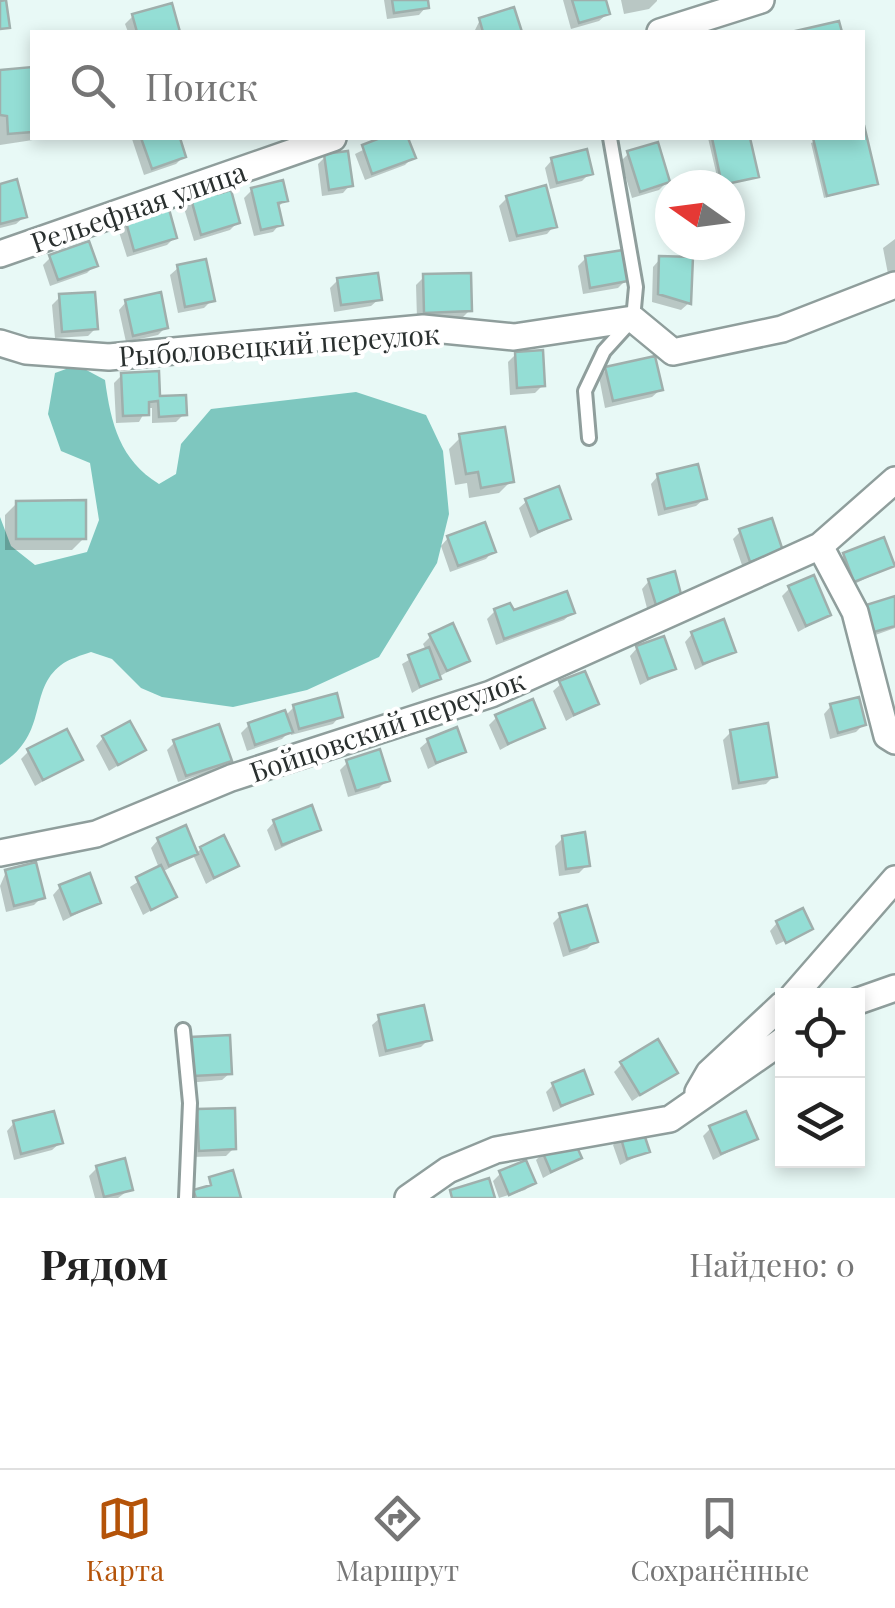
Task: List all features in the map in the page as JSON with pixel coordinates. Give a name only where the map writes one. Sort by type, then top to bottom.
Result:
[{"type":"street","points":[[666,30],[761,0]]},
{"type":"street","name":"Рельефная улица","points":[[0,254],[326,140]]},
{"type":"street","points":[[633,320],[674,352],[782,329],[895,285]]},
{"type":"street","name":"Рыболовецкий переулок","points":[[0,343],[26,350],[109,358],[423,328],[514,337],[633,320]]},
{"type":"street","name":"Бойцовский переулок","points":[[0,852],[96,834],[267,765],[492,694],[820,546],[895,480]]},
{"type":"street","points":[[820,546],[856,612],[887,736],[895,741]]},
{"type":"street","points":[[800,988],[895,878]]},
{"type":"street","points":[[865,999],[895,988]]},
{"type":"street","points":[[690,1105],[709,1073],[775,1012]]},
{"type":"street","points":[[408,1198],[448,1170],[496,1150],[670,1119],[775,1046]]},
{"type":"lane","points":[[589,438],[586,391],[604,351],[633,320],[636,287],[610,140]]},
{"type":"lane","points":[[183,1030],[190,1103],[186,1198]]},
{"type":"shaded area","points":[[77,365],[105,380],[110,411],[126,452],[159,484],[176,474],[181,444],[211,409],[356,392],[426,415],[443,451],[449,514],[437,563],[379,657],[307,690],[233,707],[162,697],[141,688],[112,659],[91,652],[64,663],[51,675],[26,740],[0,765],[0,517],[11,546],[35,565],[87,552],[99,520],[90,463],[61,451],[48,414],[55,373]]},
{"type":"building","points":[[6,0],[10,28],[0,29],[0,1]]},
{"type":"building","points":[[392,0],[428,0],[429,8],[394,13]]},
{"type":"building","points":[[572,0],[606,0],[610,14],[579,23]]},
{"type":"building","points":[[172,3],[179,30],[136,30],[132,14]]},
{"type":"building","points":[[514,7],[521,30],[482,30],[479,18]]},
{"type":"building","points":[[839,21],[841,30],[800,30]]},
{"type":"building","points":[[30,67],[30,132],[8,134],[7,116],[0,115],[0,70]]},
{"type":"building","points":[[865,129],[878,184],[827,196],[813,140],[865,140]]},
{"type":"building","points":[[142,140],[181,140],[186,157],[152,169]]},
{"type":"building","points":[[375,140],[409,140],[416,158],[372,174],[362,145]]},
{"type":"building","points":[[712,140],[750,140],[759,177],[745,180],[745,170],[719,170]]},
{"type":"building","points":[[658,142],[666,170],[655,170],[655,187],[640,192],[627,151]]},
{"type":"building","points":[[587,149],[593,174],[557,183],[551,158]]},
{"type":"building","points":[[348,151],[353,186],[329,190],[324,154]]},
{"type":"building","points":[[17,179],[27,217],[0,224],[0,184]]},
{"type":"building","points":[[283,180],[288,201],[278,203],[283,225],[261,230],[251,188]]},
{"type":"building","points":[[546,185],[557,227],[517,236],[506,196]]},
{"type":"building","points":[[213,188],[218,194],[231,190],[240,223],[201,235],[190,195]]},
{"type":"building","points":[[169,209],[177,238],[134,251],[126,222]]},
{"type":"building","points":[[89,241],[98,266],[58,280],[49,255]]},
{"type":"building","points":[[623,250],[628,281],[590,288],[585,256]]},
{"type":"building","points":[[206,259],[215,301],[185,307],[177,265]]},
{"type":"building","points":[[659,260],[693,260],[691,304],[658,294]]},
{"type":"building","points":[[378,273],[382,300],[341,305],[337,278]]},
{"type":"building","points":[[471,273],[472,311],[424,313],[423,274]]},
{"type":"building","points":[[95,292],[98,329],[62,332],[59,294]]},
{"type":"building","points":[[161,292],[168,328],[133,336],[125,300]]},
{"type":"building","points":[[543,350],[545,386],[517,388],[515,352]]},
{"type":"building","points":[[655,356],[663,390],[613,401],[605,367]]},
{"type":"building","points":[[159,371],[160,396],[186,395],[187,415],[159,417],[158,401],[149,402],[149,415],[123,416],[121,373]]},
{"type":"building","points":[[505,427],[514,482],[481,488],[478,472],[466,474],[459,434]]},
{"type":"building","points":[[698,464],[707,499],[665,509],[657,474]]},
{"type":"building","points":[[559,486],[571,519],[538,532],[525,499]]},
{"type":"building","points":[[86,500],[86,539],[16,539],[16,501]]},
{"type":"building","points":[[772,518],[783,551],[750,562],[739,529]]},
{"type":"building","points":[[485,522],[496,552],[458,566],[447,536]]},
{"type":"building","points":[[884,537],[895,566],[854,582],[843,553]]},
{"type":"building","points":[[675,571],[682,598],[656,605],[648,579]]},
{"type":"building","points":[[814,575],[831,615],[806,626],[788,586]]},
{"type":"building","points":[[567,591],[575,613],[504,639],[494,609],[510,603],[514,610]]},
{"type":"building","points":[[895,596],[895,626],[874,632],[866,605]]},
{"type":"building","points":[[724,619],[736,652],[703,664],[691,632]]},
{"type":"building","points":[[453,623],[470,661],[447,671],[429,634]]},
{"type":"building","points":[[664,636],[676,669],[648,679],[636,646]]},
{"type":"building","points":[[429,647],[441,679],[420,687],[408,655]]},
{"type":"building","points":[[585,671],[599,704],[574,715],[559,681]]},
{"type":"building","points":[[337,693],[343,717],[299,729],[293,705]]},
{"type":"building","points":[[859,697],[866,725],[838,733],[830,704]]},
{"type":"building","points":[[533,699],[545,728],[508,744],[495,715]]},
{"type":"building","points":[[285,710],[293,732],[255,745],[248,723]]},
{"type":"building","points":[[130,721],[146,750],[118,765],[102,736]]},
{"type":"building","points":[[768,723],[777,777],[739,783],[730,730]]},
{"type":"building","points":[[219,724],[232,761],[186,776],[173,740]]},
{"type":"building","points":[[457,727],[466,752],[436,763],[427,739]]},
{"type":"building","points":[[67,729],[83,760],[43,780],[27,749]]},
{"type":"building","points":[[380,749],[390,781],[356,791],[346,760]]},
{"type":"building","points":[[312,805],[321,830],[282,845],[273,820]]},
{"type":"building","points":[[186,825],[198,854],[169,866],[157,838]]},
{"type":"building","points":[[585,832],[590,866],[566,869],[562,836]]},
{"type":"building","points":[[224,835],[239,866],[214,878],[200,847]]},
{"type":"building","points":[[36,862],[45,898],[14,906],[5,870]]},
{"type":"building","points":[[161,865],[177,897],[151,910],[136,877]]},
{"type":"building","points":[[90,873],[101,903],[71,915],[59,885]]},
{"type":"building","points":[[587,905],[598,942],[570,951],[559,913]]},
{"type":"building","points":[[803,908],[813,929],[786,943],[776,921]]},
{"type":"building","points":[[424,1005],[432,1040],[386,1051],[378,1015]]},
{"type":"building","points":[[230,1035],[232,1074],[193,1076],[190,1037]]},
{"type":"building","points":[[658,1039],[678,1073],[640,1095],[620,1062]]},
{"type":"building","points":[[584,1070],[593,1094],[561,1106],[552,1083]]},
{"type":"building","points":[[235,1108],[236,1149],[199,1151],[197,1109]]},
{"type":"building","points":[[54,1111],[63,1143],[21,1154],[13,1121]]},
{"type":"building","points":[[746,1111],[758,1139],[721,1154],[709,1126]]},
{"type":"building","points":[[642,1128],[650,1152],[627,1159],[620,1135]]},
{"type":"building","points":[[573,1138],[582,1158],[551,1172],[542,1151]]},
{"type":"building","points":[[125,1158],[133,1190],[104,1197],[96,1166]]},
{"type":"building","points":[[526,1160],[536,1183],[509,1195],[499,1171]]},
{"type":"building","points":[[233,1170],[241,1198],[196,1198],[193,1190],[211,1185],[209,1177]]},
{"type":"building","points":[[489,1178],[495,1198],[452,1198],[450,1190]]}]
